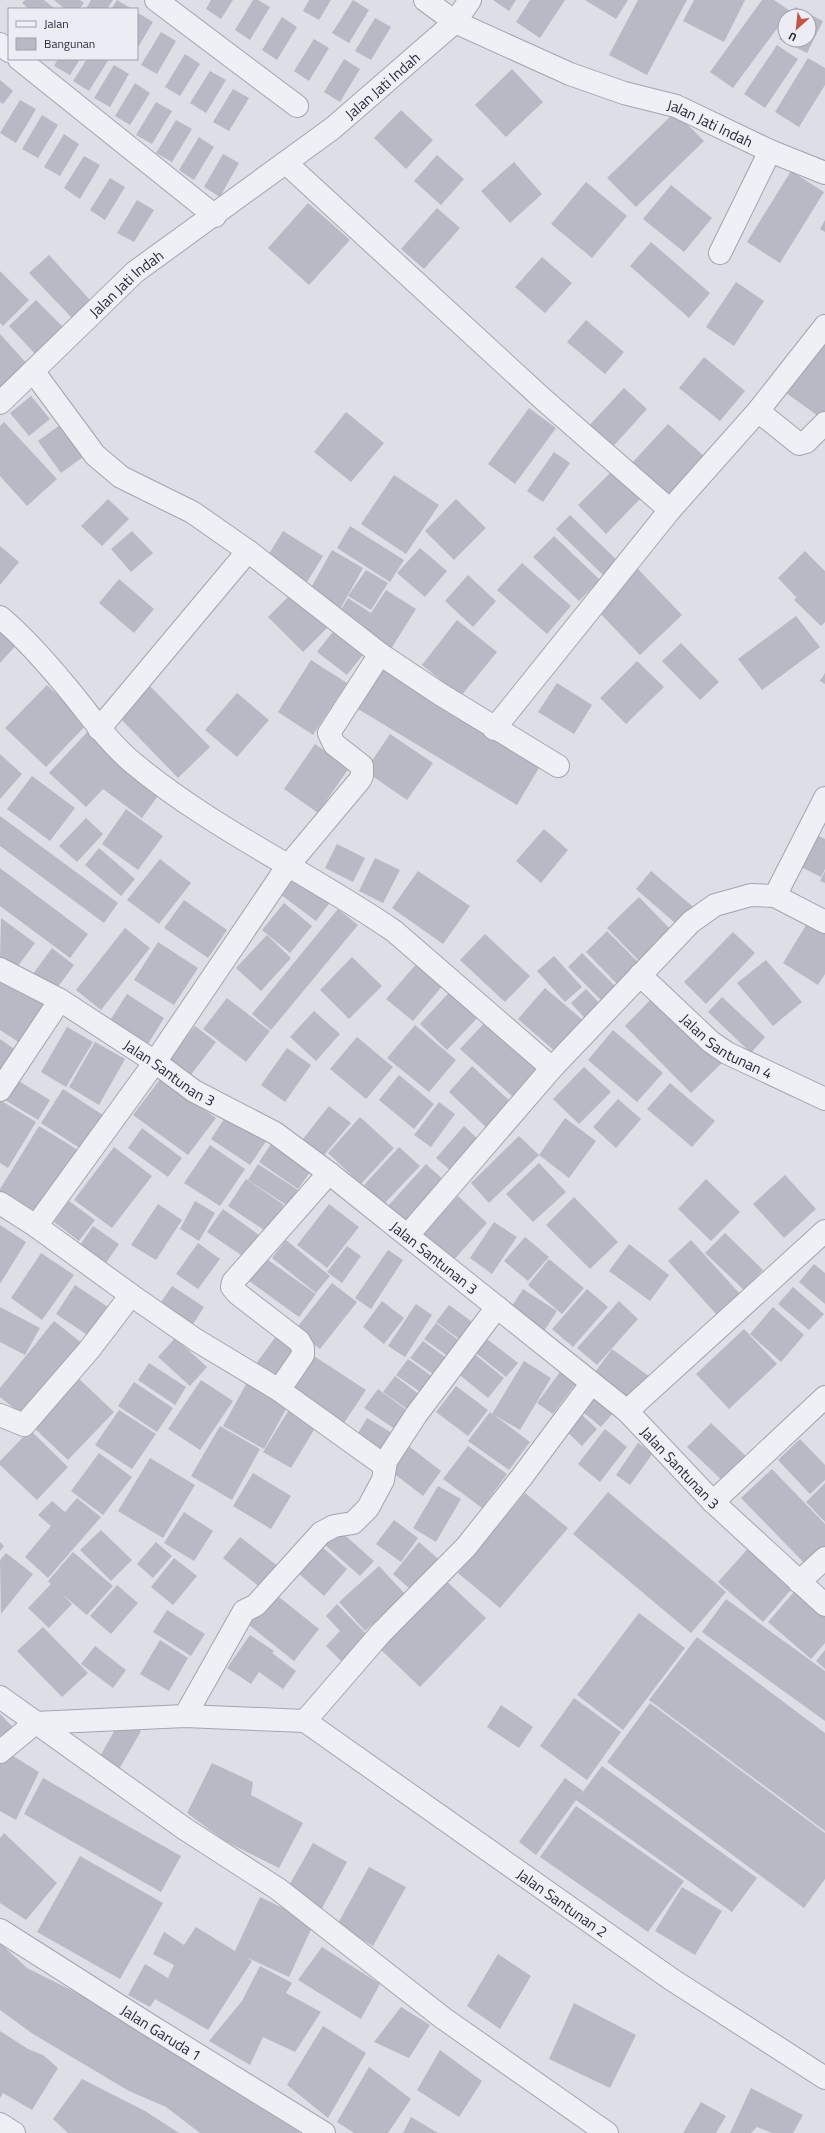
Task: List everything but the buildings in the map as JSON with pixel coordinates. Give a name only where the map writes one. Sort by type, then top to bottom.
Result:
[{"type":"street","points":[[156,0],[297,106]]},
{"type":"street","points":[[425,0],[455,22],[470,0]]},
{"type":"street","name":"Jalan Jati Indah","points":[[0,403],[135,272],[333,128],[455,22],[570,74],[624,93],[676,106],[770,151],[825,173]]},
{"type":"street","points":[[0,44],[8,50]]},
{"type":"street","points":[[20,60],[214,216]]},
{"type":"street","points":[[720,253],[770,151]]},
{"type":"street","points":[[286,163],[544,400],[670,510]]},
{"type":"street","points":[[494,729],[670,510],[758,411],[825,326]]},
{"type":"street","points":[[33,370],[95,455],[121,477],[192,512],[248,551],[380,654],[494,729],[558,766]]},
{"type":"street","points":[[758,411],[799,444],[806,442],[825,423]]},
{"type":"street","points":[[99,729],[248,551]]},
{"type":"street","points":[[0,617],[17,631],[60,680],[99,729],[130,761],[164,789],[287,867],[368,913],[394,931],[552,1068]]},
{"type":"street","points":[[36,1226],[155,1062],[287,867],[362,776],[362,766],[334,744],[329,733],[380,654]]},
{"type":"street","points":[[776,896],[825,798]]},
{"type":"street","points":[[408,1235],[552,1068],[691,922],[715,905],[751,895],[776,896],[825,922]]},
{"type":"street","name":"Jalan Santunan 3","points":[[0,970],[60,1000],[155,1062],[194,1091],[275,1133],[329,1173],[627,1412],[713,1502],[825,1605]]},
{"type":"street","name":"Jalan Santunan 4","points":[[640,975],[711,1042],[726,1053],[825,1099]]},
{"type":"street","points":[[0,1090],[60,1000]]},
{"type":"street","points":[[278,1390],[303,1355],[302,1344],[232,1287],[236,1278],[329,1173]]},
{"type":"street","points":[[0,1203],[36,1226],[130,1296],[196,1340],[278,1390],[385,1466]]},
{"type":"street","points":[[627,1412],[825,1231]]},
{"type":"street","points":[[0,1415],[24,1425],[89,1350],[130,1296]]},
{"type":"street","points":[[185,1716],[244,1611],[256,1605],[321,1533],[334,1526],[353,1523],[368,1508],[383,1480],[385,1466],[416,1415],[496,1307]]},
{"type":"street","points":[[0,1752],[35,1723],[185,1716],[305,1721],[381,1633],[466,1547],[521,1478],[591,1384]]},
{"type":"street","points":[[713,1502],[825,1397]]},
{"type":"street","points":[[799,1582],[825,1558]]},
{"type":"street","points":[[0,1697],[185,1829],[278,1889],[443,2018],[607,2133]]},
{"type":"street","name":"Jalan Santunan 2","points":[[305,1721],[672,1979],[825,2078]]},
{"type":"street","name":"Jalan Garuda 1","points":[[0,1930],[324,2133]]},
{"type":"street","points":[[0,2124],[14,2133]]}]
